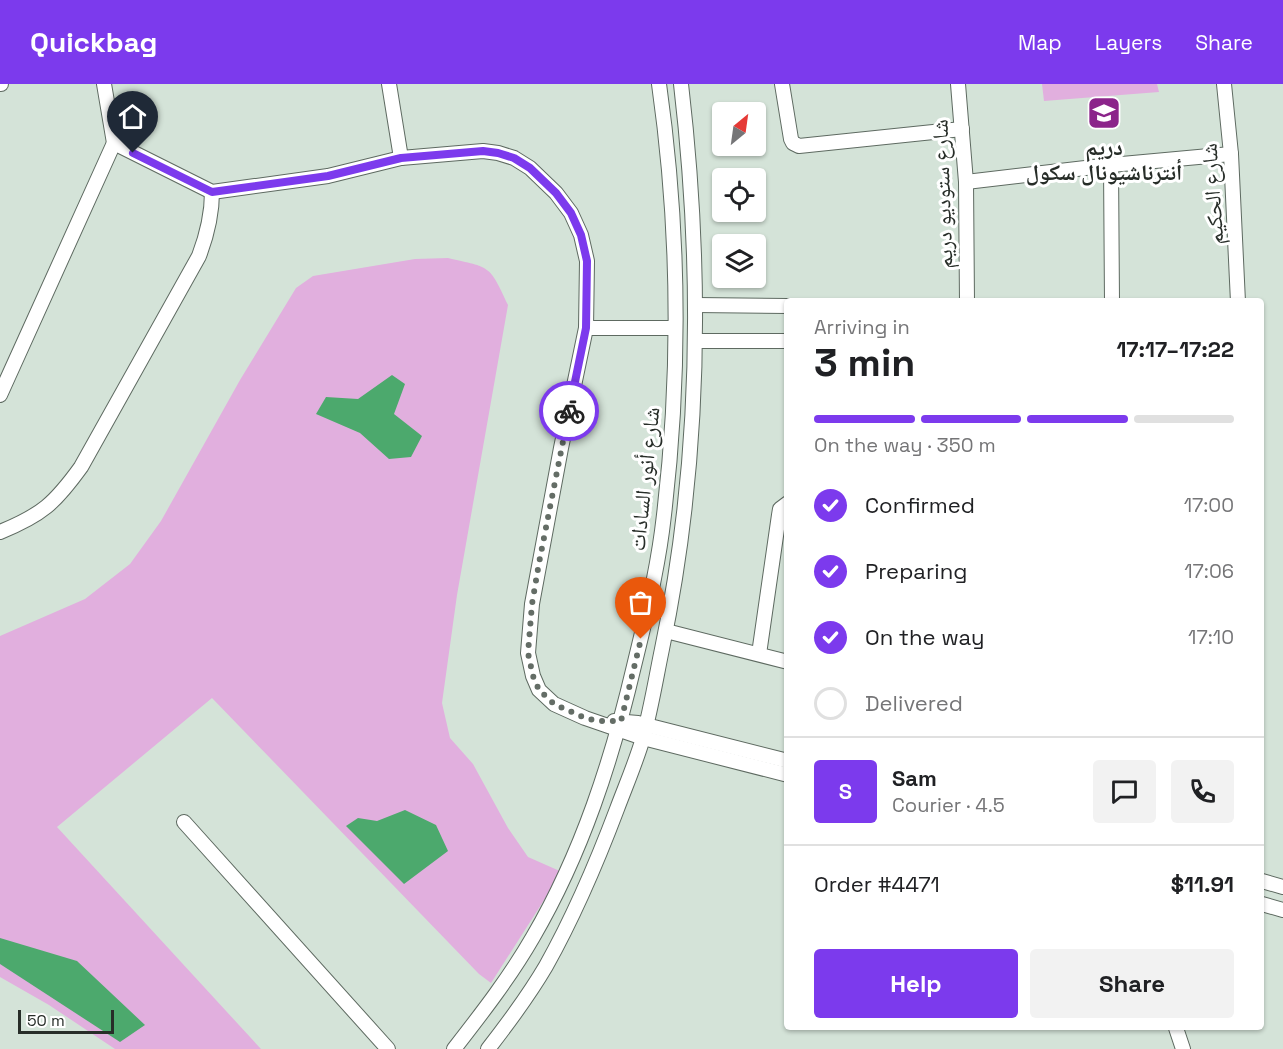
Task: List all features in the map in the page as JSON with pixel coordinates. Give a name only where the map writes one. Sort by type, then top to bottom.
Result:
[{"type":"street","points":[[0,395],[114,143],[104,84]]},
{"type":"street","points":[[389,84],[401,158]]},
{"type":"street","name":"شارع أنور السادات","points":[[454,1049],[490,1002],[535,934],[573,860],[589,819],[619,725],[646,617],[662,533],[670,454],[675,327],[674,221],[659,84]]},
{"type":"street","name":"شارع أنور السادات","points":[[488,1049],[546,966],[597,858],[645,731],[666,631],[683,528],[690,452],[696,305],[695,244],[688,143],[681,84]]},
{"type":"street","points":[[782,84],[791,139],[799,146],[962,129]]},
{"type":"street","name":"شارع ستوديو دريم","points":[[958,84],[966,182],[967,298]]},
{"type":"street","name":"شارع الحكيم","points":[[1224,84],[1231,154],[1238,298]]},
{"type":"street","points":[[114,143],[212,192],[328,176],[401,158],[483,151],[514,158],[530,168],[556,193],[571,213],[581,235],[587,261],[586,328],[532,604],[528,653],[539,690],[560,707],[597,721],[784,760]]},
{"type":"street","points":[[966,182],[1231,154]]},
{"type":"street","points":[[1111,165],[1112,298]]},
{"type":"street","points":[[0,532],[39,514],[62,494],[81,467],[199,256],[212,211],[212,192]]},
{"type":"street","points":[[696,305],[784,306]]},
{"type":"street","points":[[586,328],[675,327]]},
{"type":"street","points":[[695,341],[784,341]]},
{"type":"street","points":[[759,654],[780,509],[784,506]]},
{"type":"street","points":[[666,631],[784,661]]},
{"type":"street","points":[[645,731],[784,774]]},
{"type":"street","points":[[184,822],[388,1049]]},
{"type":"street","points":[[1264,882],[1283,887]]},
{"type":"street","points":[[1264,905],[1283,910]]},
{"type":"street","points":[[1177,1030],[1183,1049]]},
{"type":"shaded area","points":[[1042,84],[1157,84],[1159,92],[1044,101]]},
{"type":"shaded area","points":[[448,258],[481,266],[487,270],[497,282],[508,305],[457,595],[442,703],[450,738],[473,764],[508,828],[528,857],[562,872],[491,983],[479,974],[212,698],[57,827],[261,1049],[115,1049],[49,1005],[0,977],[0,636],[85,599],[130,564],[161,521],[240,380],[296,288],[313,276],[415,259]]},
{"type":"shaded area","points":[[392,375],[405,384],[394,414],[422,436],[411,457],[389,459],[360,433],[316,414],[326,397],[358,399]]},
{"type":"shaded area","points":[[405,810],[436,825],[448,851],[404,884],[346,826],[358,818],[377,821]]},
{"type":"shaded area","points":[[0,938],[77,961],[145,1025],[120,1042],[0,964]]},
{"type":"way so far","points":[[569,411],[532,604],[528,653],[533,676],[539,690],[554,704],[585,718],[597,721],[621,721],[641,639]]},
{"type":"place","name":"دريم أنترناشيونال سكول","points":[[1104,113]]},
{"type":"route","points":[[133,153],[212,192],[328,176],[401,158],[483,151],[514,158],[530,168],[556,193],[571,213],[581,235],[587,261],[586,328],[569,411]]}]
